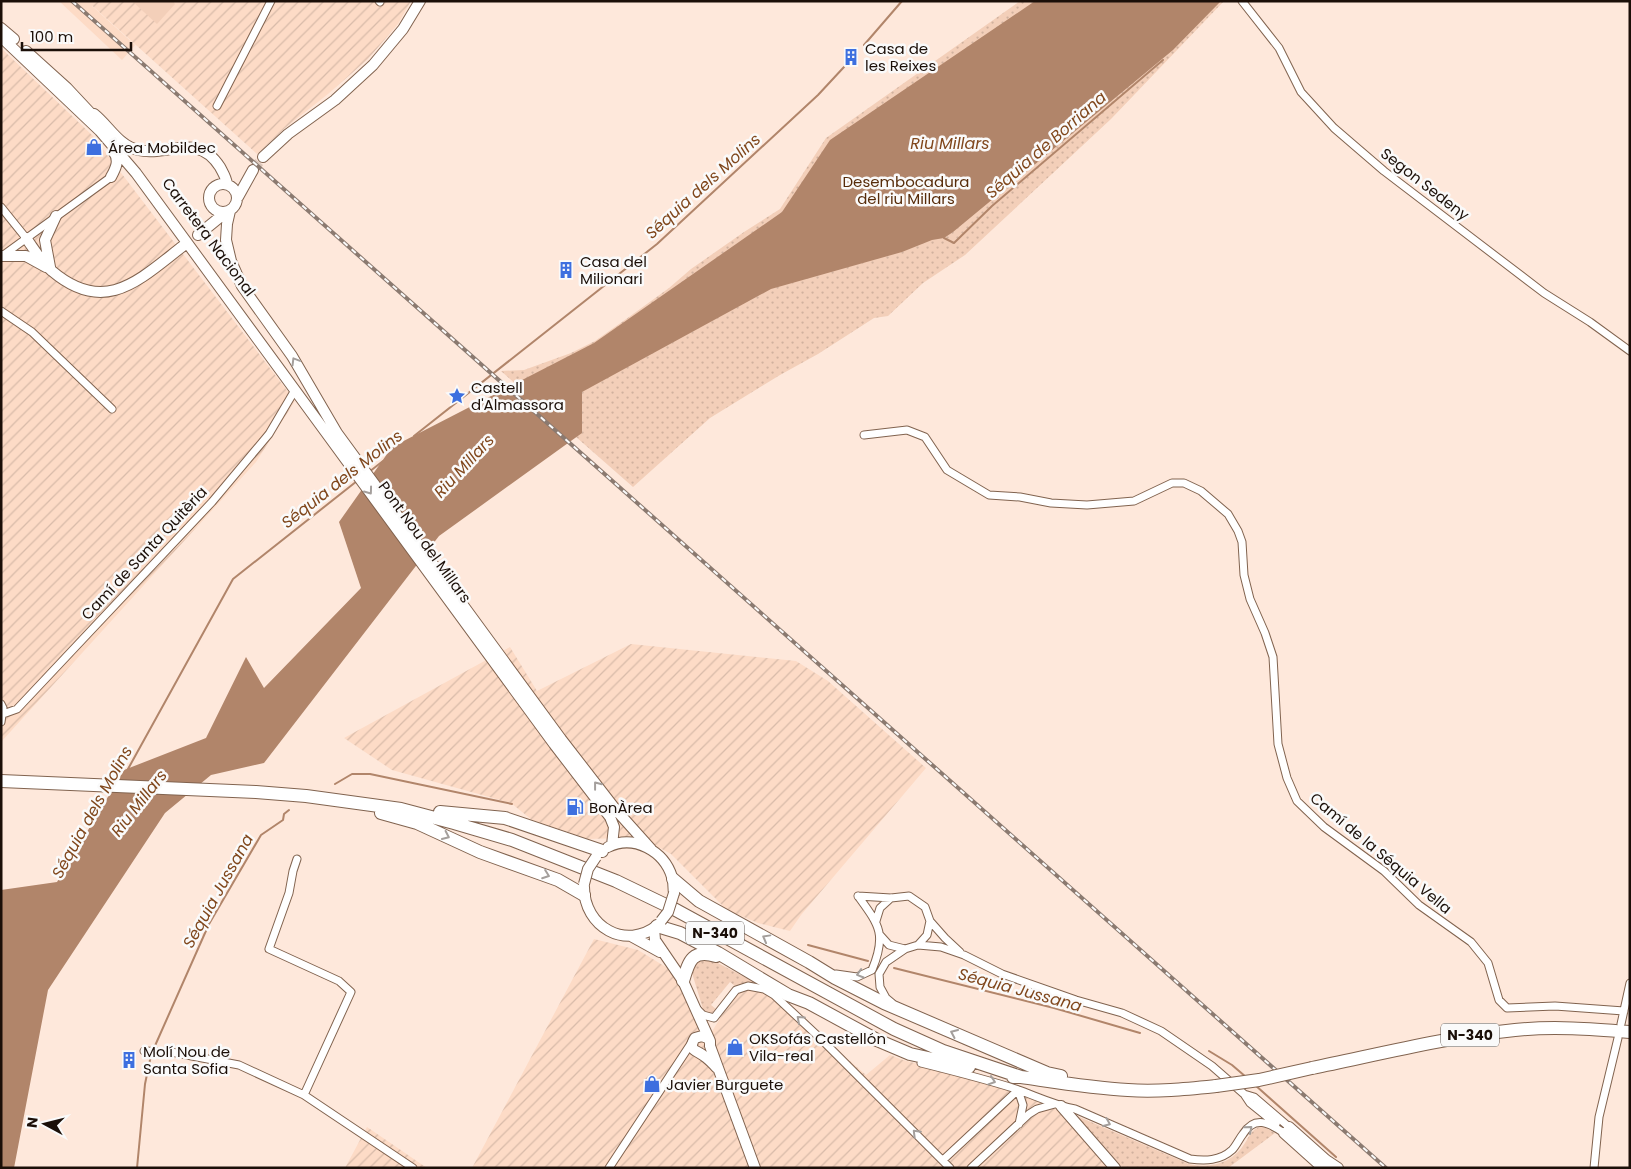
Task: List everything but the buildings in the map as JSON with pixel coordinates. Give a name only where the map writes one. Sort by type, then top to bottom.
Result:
[{"type":"highway","name":"N-340","points":[[1,781],[256,792],[352,802],[401,809],[512,840],[586,868],[674,909],[894,1029],[944,1051],[1021,1076],[1076,1085],[1137,1090],[1216,1086],[1258,1080],[1461,1036],[1517,1029],[1625,1028]]},
{"type":"highway","points":[[352,802],[362,809],[416,823],[480,852],[584,890]]},
{"type":"highway","points":[[401,809],[417,808],[455,814],[505,818],[603,851]]},
{"type":"highway","points":[[673,879],[699,900],[867,995],[1039,1069],[1064,1077],[1076,1085]]},
{"type":"highway","points":[[657,925],[680,933],[718,953],[740,968]]},
{"type":"highway","points":[[683,981],[688,964],[695,956],[704,953],[715,956],[788,995],[809,1003],[876,1040],[910,1054],[1008,1077],[1021,1076]]},
{"type":"main road","points":[[263,157],[288,134],[335,100],[373,65],[403,30],[420,1]]},
{"type":"main road","name":"Carretera Nacional","points":[[1,28],[67,88],[136,173],[295,390],[334,435]]},
{"type":"main road","name":"Carretera Nacional","points":[[1,37],[88,114],[140,171],[326,421],[334,435]]},
{"type":"main road","points":[[88,114],[92,127],[116,155],[116,168],[111,178]]},
{"type":"main road","points":[[88,114],[101,120],[122,143],[138,150],[155,151],[185,146],[200,149],[216,161],[228,185],[235,190],[238,197]]},
{"type":"main road","points":[[198,235],[234,208],[251,172],[228,185],[218,185],[212,190],[209,198],[212,206],[217,211],[227,212]]},
{"type":"main road","points":[[111,178],[125,173],[130,174],[152,196]]},
{"type":"main road","points":[[208,227],[212,206]]},
{"type":"main road","points":[[227,212],[226,240],[231,260],[242,286],[292,356],[334,435]]},
{"type":"main road","points":[[51,270],[45,240],[56,216]]},
{"type":"main road","points":[[26,238],[51,270]]},
{"type":"main road","points":[[1,256],[26,256],[51,270],[71,286],[94,293],[114,292],[132,284],[183,246]]},
{"type":"main road","name":"Pont Nou del Millars","points":[[334,435],[499,661]]},
{"type":"main road","points":[[499,661],[616,810],[651,849],[662,857],[673,879],[674,893],[668,912],[657,925],[631,936]]},
{"type":"main road","points":[[499,661],[610,817],[614,827],[603,851],[588,869],[584,890],[586,906],[596,923],[612,932],[643,941],[664,954]]},
{"type":"main road","points":[[603,851],[625,843],[639,844],[651,849]]},
{"type":"main road","points":[[657,925],[655,940],[683,981],[693,1005],[704,1048],[719,1070],[755,1168]]},
{"type":"main road","points":[[693,1005],[694,1050],[704,1048]]},
{"type":"main road","points":[[694,1040],[702,1036],[704,1048]]},
{"type":"main road","points":[[1059,1105],[1114,1168]]},
{"type":"main road","points":[[1287,1130],[1323,1168]]},
{"type":"main road","points":[[1287,1130],[1338,1168]]},
{"type":"street","points":[[217,106],[271,1]]},
{"type":"street","name":"Segon Sedeny","points":[[1242,1],[1279,48],[1301,92],[1334,128],[1384,171],[1544,293],[1590,322],[1630,351]]},
{"type":"street","points":[[1,256],[111,178]]},
{"type":"street","points":[[1,207],[26,238]]},
{"type":"street","points":[[1,311],[32,332],[112,409]]},
{"type":"street","name":"Camí de Santa Quitèria","points":[[3,714],[16,709],[212,502],[269,434],[295,390]]},
{"type":"street","name":"Camí de la Séquia Vella","points":[[864,435],[907,430],[925,438],[948,470],[989,495],[1020,497],[1051,503],[1087,505],[1134,501],[1172,483],[1184,483],[1201,491],[1228,514],[1242,542],[1244,575],[1250,599],[1273,657],[1278,744],[1287,778],[1297,801],[1324,826],[1384,871],[1419,905],[1471,942],[1488,963],[1499,1000],[1507,1008],[1556,1006],[1624,1011]]},
{"type":"street","points":[[1,704],[3,714],[1,722]]},
{"type":"street","points":[[297,859],[289,893],[269,950],[339,981],[351,992],[304,1095]]},
{"type":"street","points":[[809,962],[836,974],[856,977],[872,970],[877,958],[880,935],[876,921],[858,896],[891,898],[909,896],[925,907],[930,921],[964,955]]},
{"type":"street","points":[[876,921],[880,908],[891,898]]},
{"type":"street","points":[[900,1009],[886,998],[880,988],[879,974],[886,962],[905,949],[918,944],[927,935],[930,921]]},
{"type":"street","points":[[880,935],[889,945],[905,949]]},
{"type":"street","points":[[918,944],[941,947],[964,955],[1002,974],[1076,1000],[1122,1013],[1161,1031],[1212,1066],[1244,1094],[1254,1097],[1287,1130]]},
{"type":"street","points":[[1625,1028],[1624,1011],[1630,982]]},
{"type":"street","points":[[693,1005],[703,1015],[714,1018],[736,990],[748,986],[764,989],[820,1038],[950,1168]]},
{"type":"street","points":[[788,995],[854,1034],[910,1060],[972,1075],[1075,1109],[1190,1159],[1205,1161],[1220,1158],[1232,1150],[1245,1130],[1252,1124],[1269,1123],[1287,1130]]},
{"type":"street","points":[[1594,1168],[1600,1117],[1618,1038]]},
{"type":"street","points":[[609,1168],[694,1040]]},
{"type":"street","points":[[679,1063],[704,1048]]},
{"type":"street","points":[[144,1051],[171,1052],[239,1064],[304,1095],[413,1168]]},
{"type":"street","points":[[1018,1090],[1023,1105],[1019,1124]]},
{"type":"street","points":[[943,1160],[1018,1090]]},
{"type":"street","points":[[971,1168],[1029,1114],[1037,1109],[1059,1105]]},
{"type":"shaded area","points":[[59,1],[96,1],[92,6],[135,45],[122,60]]},
{"type":"shaded area","points":[[87,1],[411,1],[398,24],[368,59],[285,128],[257,154]]},
{"type":"shaded area","points":[[1,48],[93,136],[295,401],[256,462],[1,742]]},
{"type":"shaded area","points":[[631,644],[796,661],[828,681],[926,768],[801,915],[790,931],[758,923],[727,910],[671,854],[647,841],[622,838],[588,839],[532,820],[511,803],[392,770],[344,738],[510,647],[537,691]]},
{"type":"shaded area","points":[[594,939],[638,950],[674,972],[711,1033],[737,991],[764,986],[866,1075],[890,1055],[1020,1093],[1066,1114],[1112,1168],[472,1168]]},
{"type":"shaded area","points":[[367,1127],[427,1168],[345,1168]]},
{"type":"green space","points":[[132,1],[173,1],[175,4],[157,24]]},
{"type":"green space","name":"Desembocadura del riu Millars","points":[[1020,1],[1224,1],[1111,119],[965,255],[923,283],[888,316],[874,318],[818,354],[710,418],[633,487],[501,371],[524,370],[571,353],[595,341],[629,317],[669,288],[691,269],[780,209],[826,138]]},
{"type":"green space","points":[[700,960],[714,961],[756,983],[735,986],[730,982],[711,1005],[716,1009],[712,1013],[707,1013],[703,1009],[692,973],[695,963]]},
{"type":"green space","points":[[1077,1116],[1189,1164],[1205,1166],[1228,1160],[1240,1150],[1255,1129],[1261,1127],[1275,1133],[1228,1168],[1123,1168]]},
{"type":"water","name":"Riu Millars","points":[[1035,1],[1221,1],[1173,50],[944,238],[932,240],[902,252],[771,289],[582,392],[582,433],[439,536],[264,763],[211,775],[165,813],[48,990],[14,1168],[1,1168],[1,890],[57,882],[124,770],[206,738],[246,657],[264,688],[361,588],[339,522],[392,447],[594,343],[782,212],[830,140]]},
{"type":"waterway","points":[[864,45],[902,1]]},
{"type":"waterway","name":"Séquia de Borriana","points":[[944,238],[954,243],[992,206],[1163,60]]},
{"type":"waterway","name":"Séquia dels Molins","points":[[414,436],[657,244],[818,95],[844,67]]},
{"type":"waterway","name":"Séquia dels Molins","points":[[369,472],[383,461]]},
{"type":"waterway","name":"Séquia dels Molins","points":[[128,769],[233,579],[357,481]]},
{"type":"waterway","name":"Séquia Jussana","points":[[335,784],[352,774],[370,774],[512,804]]},
{"type":"waterway","name":"Séquia Jussana","points":[[154,1048],[209,924],[261,835],[283,820],[284,814],[289,810]]},
{"type":"waterway","name":"Séquia Jussana","points":[[808,945],[868,961]]},
{"type":"waterway","name":"Séquia Jussana","points":[[894,968],[1054,1008],[1140,1033]]},
{"type":"waterway","name":"Séquia Jussana","points":[[1209,1051],[1232,1065],[1246,1077]]},
{"type":"waterway","name":"Séquia Jussana","points":[[137,1168],[145,1084],[151,1055]]},
{"type":"waterway","name":"Séquia Jussana","points":[[1255,1085],[1336,1157]]},
{"type":"tunnel","points":[[253,170],[263,157]]},
{"type":"railway","points":[[72,1],[1386,1168]]},
{"type":"place","name":"Casa de les Reixes","points":[[851,57]]},
{"type":"place","name":"Área Mobildec","points":[[94,147]]},
{"type":"place","name":"Casa del Milionari","points":[[566,270]]},
{"type":"place","name":"Castell d'Almassora","points":[[457,396]]},
{"type":"place","name":"BonÀrea","points":[[575,807]]},
{"type":"place","name":"OKSofás Castellón Vila-real","points":[[735,1047]]},
{"type":"place","name":"Molí Nou de Santa Sofia","points":[[129,1060]]},
{"type":"place","name":"Javier Burguete","points":[[652,1084]]}]
